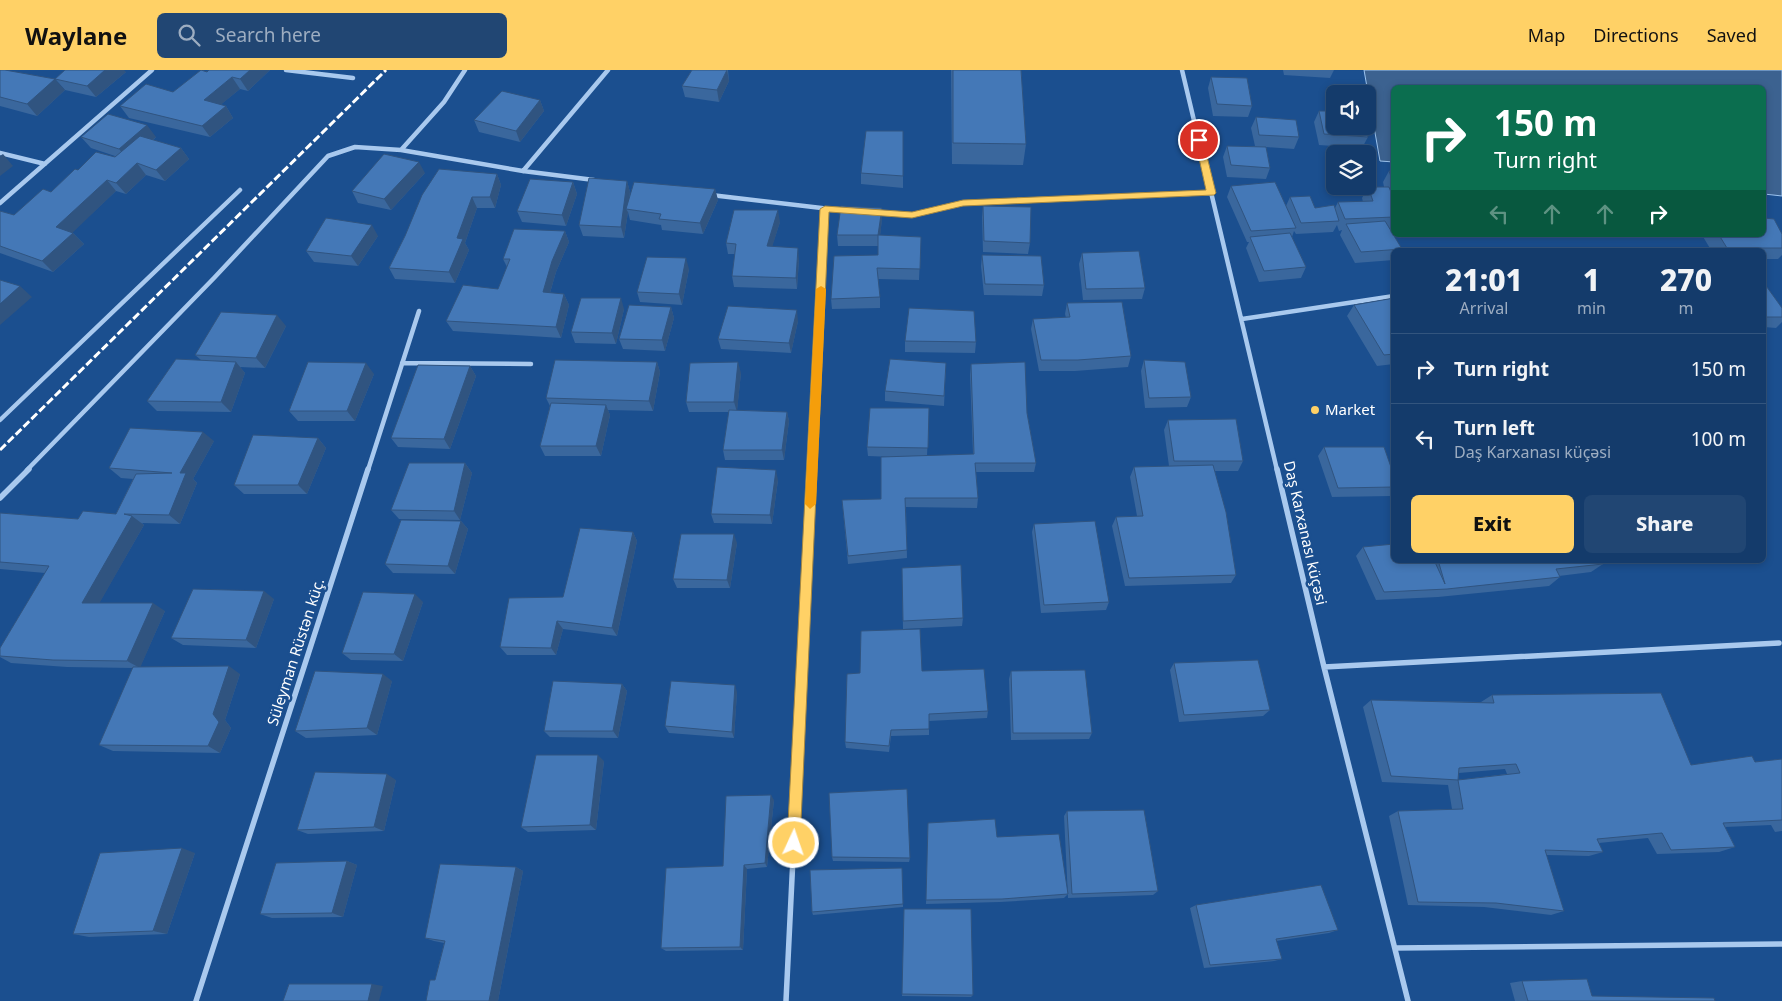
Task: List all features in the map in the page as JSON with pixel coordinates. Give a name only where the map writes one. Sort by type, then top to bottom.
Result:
[{"type":"street","points":[[0,203],[152,70]]},
{"type":"street","points":[[286,70],[353,78]]},
{"type":"street","points":[[401,150],[444,102],[465,70]]},
{"type":"street","points":[[523,171],[608,70]]},
{"type":"street","name":"Daş Karxanası küçəsi","points":[[1182,70],[1324,667],[1408,1001]]},
{"type":"street","points":[[0,498],[214,278],[328,156],[338,150],[352,146],[401,150],[523,171],[601,181]]},
{"type":"street","points":[[0,153],[45,164]]},
{"type":"street","points":[[0,420],[240,190]]},
{"type":"street","points":[[871,213],[912,215],[963,203],[1211,193]]},
{"type":"street","points":[[708,194],[852,211]]},
{"type":"street","points":[[786,1001],[825,209]]},
{"type":"street","points":[[1242,319],[1391,296]]},
{"type":"street","name":"Süleyman Rüstən küç.","points":[[196,1001],[419,311]]},
{"type":"street","points":[[402,363],[531,364]]},
{"type":"street","points":[[1324,667],[1779,643]]},
{"type":"street","points":[[1395,948],[1782,944]]},
{"type":"water","points":[[1364,70],[1782,70],[1782,196],[1766,194],[1766,85],[1391,85],[1391,162],[1380,161],[1375,135],[1376,85],[1367,85]]},
{"type":"building","points":[[0,70],[55,79],[27,104],[0,97]]},
{"type":"building","points":[[65,70],[105,70],[87,86],[55,79]]},
{"type":"building","points":[[201,70],[207,72],[209,70],[250,70],[240,79],[232,77],[204,100],[226,106],[202,126],[120,106],[146,84],[173,92]]},
{"type":"building","points":[[692,70],[727,70],[717,90],[682,86]]},
{"type":"building","points":[[953,70],[1021,70],[1026,144],[953,143]]},
{"type":"building","points":[[1211,77],[1247,78],[1252,106],[1217,104]]},
{"type":"building","points":[[502,91],[540,100],[516,131],[474,120]]},
{"type":"building","points":[[1319,111],[1326,111],[1326,134],[1324,134]]},
{"type":"building","points":[[108,114],[147,125],[119,149],[81,137]]},
{"type":"building","points":[[1256,117],[1296,120],[1299,137],[1259,135]]},
{"type":"building","points":[[866,131],[903,131],[903,176],[861,173]]},
{"type":"building","points":[[1339,135],[1367,135],[1368,137]]},
{"type":"building","points":[[140,136],[181,148],[156,170],[137,163],[116,183],[107,180],[56,227],[73,233],[42,261],[0,246],[0,211],[14,215],[43,189],[51,192],[96,152],[115,157]]},
{"type":"building","points":[[1227,146],[1266,147],[1270,168],[1231,165]]},
{"type":"building","points":[[384,154],[419,162],[384,199],[352,191]]},
{"type":"building","points":[[439,169],[497,174],[490,197],[472,197],[457,238],[463,239],[449,272],[389,268],[422,195]]},
{"type":"building","points":[[589,178],[627,181],[621,227],[579,225]]},
{"type":"building","points":[[530,179],[573,182],[562,215],[517,211]]},
{"type":"building","points":[[634,182],[715,189],[700,223],[659,219],[661,214],[626,209]]},
{"type":"building","points":[[1275,182],[1296,228],[1251,231],[1231,186]]},
{"type":"building","points":[[1376,187],[1389,187],[1391,192],[1391,217],[1345,219],[1338,202],[1373,201],[1371,195],[1376,195]]},
{"type":"building","points":[[1310,196],[1315,208],[1334,205],[1339,221],[1301,223],[1290,197]]},
{"type":"building","points":[[841,206],[882,208],[878,235],[837,235]]},
{"type":"building","points":[[983,206],[1031,207],[1030,243],[984,241]]},
{"type":"building","points":[[734,210],[778,210],[767,246],[798,248],[796,278],[732,276],[736,244],[726,243]]},
{"type":"building","points":[[326,218],[372,225],[351,256],[306,251]]},
{"type":"building","points":[[1766,218],[1774,219],[1782,234],[1782,248],[1727,248],[1720,237],[1766,237]]},
{"type":"building","points":[[1385,221],[1391,231],[1391,237],[1395,237],[1401,248],[1361,252],[1346,224]]},
{"type":"building","points":[[514,229],[565,231],[552,261],[543,292],[564,294],[556,327],[446,321],[463,285],[498,289],[510,259],[503,259]]},
{"type":"building","points":[[1290,233],[1306,267],[1264,271],[1250,237]]},
{"type":"building","points":[[878,235],[921,237],[920,269],[877,268],[880,297],[831,299],[834,256],[878,255]]},
{"type":"building","points":[[1139,251],[1145,288],[1086,289],[1082,253]]},
{"type":"building","points":[[982,255],[1041,256],[1044,285],[985,284]]},
{"type":"building","points":[[647,257],[686,258],[679,294],[637,292]]},
{"type":"building","points":[[0,280],[20,286],[0,304]]},
{"type":"building","points":[[1766,286],[1782,308],[1782,317],[1766,317]]},
{"type":"building","points":[[581,298],[621,298],[612,333],[571,332]]},
{"type":"building","points":[[1391,299],[1391,354],[1384,355],[1354,305]]},
{"type":"building","points":[[1122,302],[1131,356],[1078,360],[1041,360],[1033,319],[1070,317],[1067,303]]},
{"type":"building","points":[[629,305],[671,307],[662,340],[619,339]]},
{"type":"building","points":[[728,306],[797,310],[789,343],[718,339]]},
{"type":"building","points":[[909,308],[974,311],[976,342],[905,341]]},
{"type":"building","points":[[221,312],[277,315],[256,358],[195,355]]},
{"type":"building","points":[[176,359],[236,362],[221,402],[147,401]]},
{"type":"building","points":[[890,359],[946,363],[944,396],[885,391]]},
{"type":"building","points":[[555,360],[657,362],[649,401],[546,398]]},
{"type":"building","points":[[1144,360],[1185,362],[1191,397],[1149,398]]},
{"type":"building","points":[[308,362],[366,363],[347,411],[289,411]]},
{"type":"building","points":[[738,362],[734,402],[686,402],[690,363]]},
{"type":"building","points":[[1025,362],[1027,413],[1036,463],[975,463],[978,498],[905,498],[907,550],[848,556],[842,500],[881,499],[881,457],[974,454],[971,364]]},
{"type":"building","points":[[418,365],[470,366],[444,439],[391,438]]},
{"type":"building","points":[[551,403],[606,405],[596,446],[540,446]]},
{"type":"building","points":[[870,408],[929,408],[928,448],[867,447]]},
{"type":"building","points":[[729,410],[787,412],[782,450],[723,450]]},
{"type":"building","points":[[1236,419],[1243,461],[1174,461],[1168,420]]},
{"type":"building","points":[[130,428],[203,432],[180,473],[186,473],[169,515],[124,514],[132,516],[82,603],[153,603],[127,661],[53,660],[0,656],[0,648],[49,566],[0,562],[0,513],[78,519],[83,511],[116,514],[136,474],[172,473],[109,468]]},
{"type":"building","points":[[253,435],[318,438],[298,485],[234,485]]},
{"type":"building","points":[[1324,447],[1384,447],[1391,467],[1391,487],[1338,488]]},
{"type":"building","points":[[409,463],[465,463],[454,511],[391,510]]},
{"type":"building","points":[[1213,465],[1226,512],[1236,575],[1129,578],[1116,517],[1143,516],[1134,467]]},
{"type":"building","points":[[717,467],[776,470],[770,515],[711,514]]},
{"type":"building","points":[[401,520],[461,521],[448,566],[385,564]]},
{"type":"building","points":[[1095,521],[1109,602],[1044,605],[1034,524]]},
{"type":"building","points":[[580,528],[633,532],[612,628],[557,621],[551,648],[500,647],[509,598],[563,597]]},
{"type":"building","points":[[681,534],[734,534],[727,580],[673,579]]},
{"type":"building","points":[[1391,544],[1391,563],[1435,563],[1445,584],[1439,563],[1603,564],[1556,569],[1560,577],[1447,589],[1384,592],[1363,547]]},
{"type":"building","points":[[961,565],[963,618],[903,621],[902,568]]},
{"type":"building","points":[[193,589],[264,591],[246,640],[171,638]]},
{"type":"building","points":[[363,592],[415,594],[394,654],[342,653]]},
{"type":"building","points":[[920,629],[922,671],[984,669],[988,711],[929,714],[929,729],[891,730],[889,746],[845,742],[847,674],[860,673],[861,631]]},
{"type":"building","points":[[1258,660],[1270,710],[1184,715],[1174,663]]},
{"type":"building","points":[[229,666],[213,714],[219,722],[208,746],[99,745],[133,667]]},
{"type":"building","points":[[1085,670],[1092,733],[1013,733],[1011,671]]},
{"type":"building","points":[[315,671],[383,674],[367,728],[295,731]]},
{"type":"building","points":[[553,681],[622,684],[613,731],[544,731]]},
{"type":"building","points":[[671,681],[735,685],[732,732],[665,726]]},
{"type":"building","points":[[1661,693],[1691,765],[1752,756],[1755,762],[1782,759],[1782,820],[1723,823],[1735,847],[1671,850],[1662,833],[1597,839],[1603,852],[1545,850],[1564,911],[1496,903],[1418,902],[1398,811],[1463,809],[1458,780],[1391,776],[1371,700],[1494,703],[1492,695]],"holes":[[[1516,764],[1520,773],[1458,780],[1459,768]]]},
{"type":"building","points":[[536,755],[598,755],[590,825],[521,827]]},
{"type":"building","points":[[315,772],[387,774],[374,827],[297,830]]},
{"type":"building","points":[[907,789],[910,858],[832,857],[829,793]]},
{"type":"building","points":[[771,795],[765,863],[744,865],[740,947],[661,948],[666,868],[723,866],[726,796]]},
{"type":"building","points":[[1144,810],[1158,891],[1072,894],[1067,811]]},
{"type":"building","points":[[995,819],[997,837],[1059,834],[1068,894],[1002,899],[926,900],[928,823]]},
{"type":"building","points":[[182,848],[153,931],[73,934],[100,853]]},
{"type":"building","points":[[347,861],[332,913],[260,914],[276,863]]},
{"type":"building","points":[[440,864],[516,867],[489,1001],[426,1001],[430,980],[435,980],[445,941],[425,938]]},
{"type":"building","points":[[902,868],[903,904],[812,912],[810,870]]},
{"type":"building","points":[[1321,885],[1338,930],[1276,939],[1282,959],[1210,965],[1196,905]]},
{"type":"building","points":[[904,909],[971,909],[973,995],[902,994]]},
{"type":"building","points":[[1587,979],[1592,996],[1714,998],[1715,1001],[1528,1001],[1522,981]]},
{"type":"building","points":[[289,984],[372,984],[368,1001],[283,1001]]},
{"type":"railway","points":[[0,450],[386,70]]},
{"type":"slow traffic","points":[[810,504],[821,289]]},
{"type":"place","name":"Market","points":[[1315,410]]},
{"type":"route","points":[[794,843],[825,209],[912,215],[963,203],[1211,193],[1199,140]]}]
